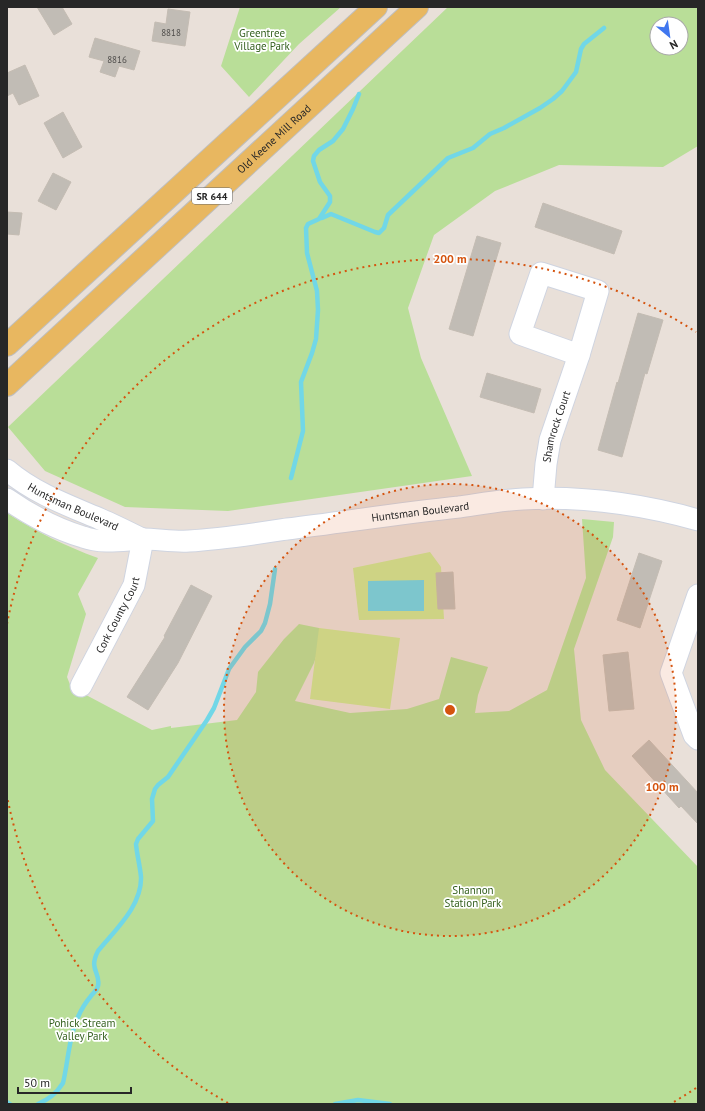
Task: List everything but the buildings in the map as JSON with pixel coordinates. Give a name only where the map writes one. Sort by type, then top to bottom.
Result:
[{"type":"main road","name":"SR 644","points":[[7,345],[376,7]]},
{"type":"main road","name":"Old Keene Mill Road","points":[[7,385],[417,7]]},
{"type":"street","name":"Shamrock Court","points":[[543,499],[550,440],[579,355]]},
{"type":"street","name":"Huntsman Boulevard","points":[[7,470],[34,489],[60,503],[101,519],[142,539]]},
{"type":"street","name":"Huntsman Boulevard","points":[[7,499],[23,510],[84,538],[113,542],[142,539],[186,541],[224,538],[522,499],[598,501],[633,505],[670,512],[698,520]]},
{"type":"street","name":"Cork County Court","points":[[81,686],[134,585],[142,539]]},
{"type":"street","points":[[698,595],[671,673],[694,735],[698,739]]},
{"type":"green space","name":"Greentree Village Park","points":[[240,7],[341,7],[299,44],[249,97],[221,66]]},
{"type":"green space","points":[[448,7],[698,7],[698,146],[663,167],[559,165],[495,191],[434,235],[408,308],[421,358],[472,476],[228,511],[125,507],[45,471],[8,427]]},
{"type":"green space","name":"Shannon Station Park","points":[[7,513],[51,538],[98,558],[78,594],[86,614],[67,677],[71,687],[152,730],[171,726],[171,728],[237,720],[256,692],[258,672],[284,639],[299,624],[319,628],[320,644],[314,663],[295,701],[350,713],[407,709],[439,699],[451,657],[488,667],[478,695],[475,713],[509,711],[547,690],[586,578],[582,519],[614,522],[613,537],[574,649],[581,720],[605,770],[698,867],[698,1104],[7,1104]]},
{"type":"green space","points":[[430,552],[441,567],[444,619],[359,620],[353,568]]},
{"type":"green space","points":[[319,628],[400,638],[390,709],[310,699]]},
{"type":"water","points":[[424,580],[424,611],[368,611],[368,581]]},
{"type":"waterway","points":[[322,218],[331,214],[379,233],[384,228],[388,215],[448,158],[473,148],[490,134],[540,108],[562,91],[576,72],[581,49],[584,44],[604,28]]},
{"type":"waterway","points":[[291,478],[303,431],[301,382],[316,339],[318,310],[317,291],[307,253],[306,228],[308,224],[319,219],[330,202],[330,196],[320,182],[313,161],[314,156],[319,150],[333,141],[343,129],[359,94]]},
{"type":"waterway","points":[[38,1104],[52,1096],[63,1083],[75,1024],[79,1014],[98,986],[98,977],[94,967],[95,957],[98,951],[126,917],[137,898],[141,877],[136,844],[138,839],[153,821],[152,799],[155,789],[168,777],[207,720],[214,708],[229,669],[245,647],[261,631],[265,623],[270,604],[275,569]]},
{"type":"waterway","points":[[335,1104],[358,1100],[390,1104]]},
{"type":"park label","name":"Pohick Stream Valley Park","points":[[82,1029]]}]
